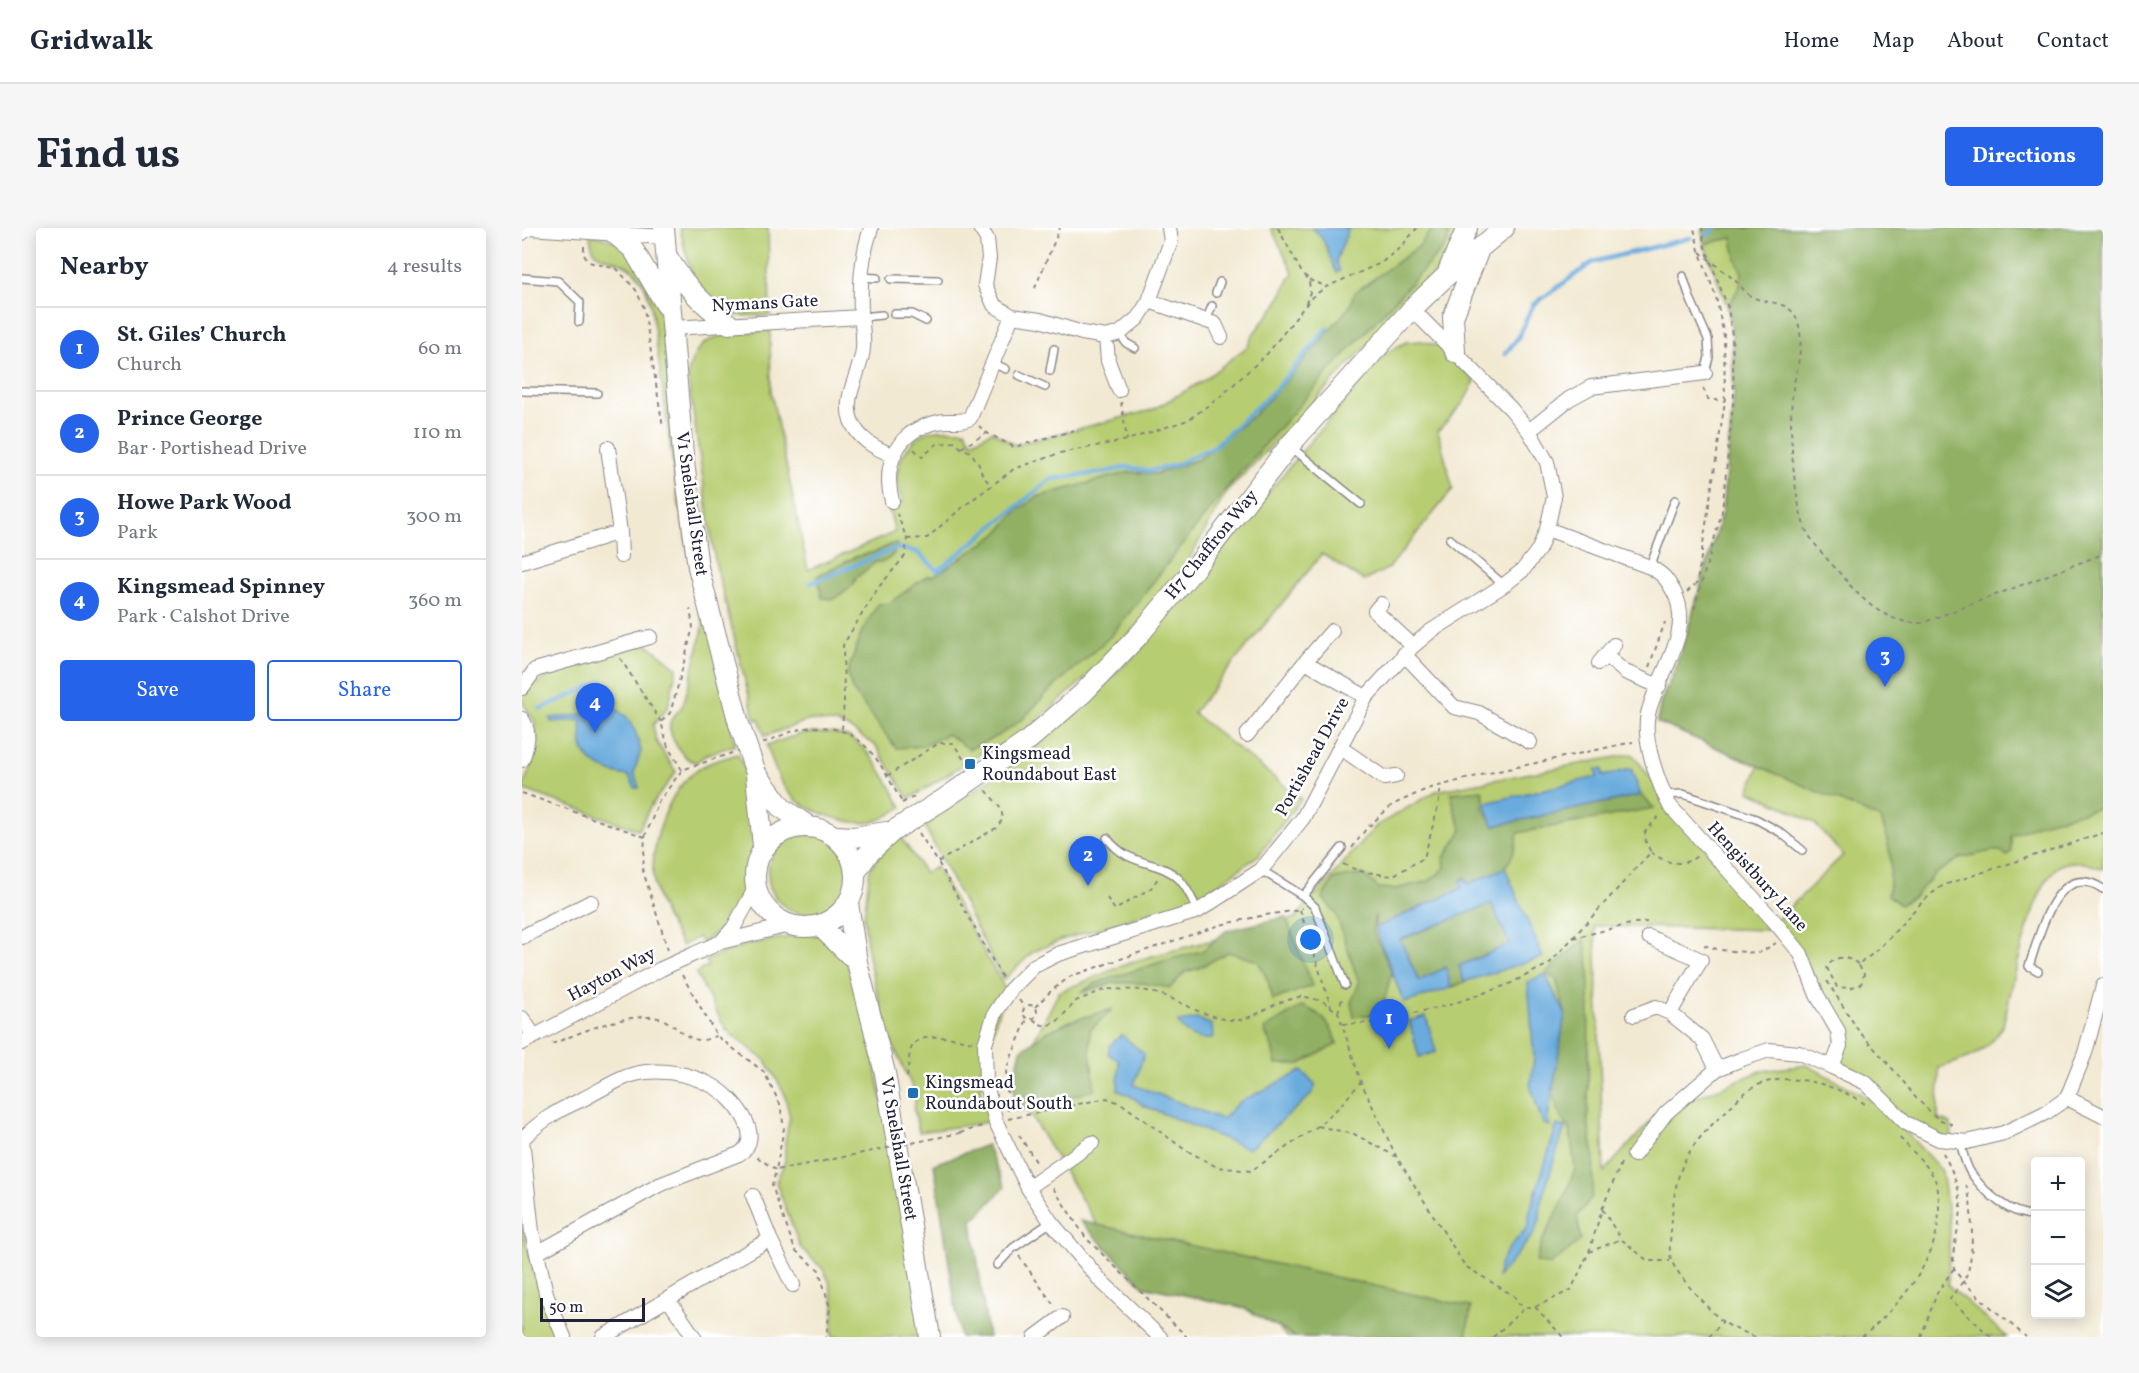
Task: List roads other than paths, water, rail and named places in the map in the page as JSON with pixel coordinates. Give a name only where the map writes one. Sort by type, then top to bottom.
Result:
[{"type":"street","points":[[522,233],[529,228],[664,239],[685,284],[699,301],[729,324]]},
{"type":"street","points":[[871,228],[863,251],[861,277],[863,349],[850,401],[850,418],[860,436],[879,450],[892,455]]},
{"type":"street","points":[[980,228],[987,239],[989,258],[985,285],[994,305],[1012,316],[1040,320],[1060,332],[1106,337],[1120,333],[1138,318],[1149,301],[1171,241],[1169,228]]},
{"type":"street","points":[[1445,277],[1467,228]]},
{"type":"street","name":"H7 Chaffron Way","points":[[855,873],[868,854],[893,831],[1025,743],[1082,694],[1139,635],[1289,446],[1412,309],[1445,277],[1504,228]]},
{"type":"street","points":[[615,234],[633,249],[671,322]]},
{"type":"street","name":"V1 Snelshall Street","points":[[664,239],[683,455],[698,567],[739,724],[756,773],[763,847]]},
{"type":"street","points":[[1455,352],[1453,317],[1480,247]]},
{"type":"street","points":[[1149,301],[1215,324],[1221,337]]},
{"type":"street","name":"Portishead Drive","points":[[1160,1337],[1101,1281],[1051,1222],[1028,1188],[996,1122],[986,1085],[985,1044],[995,1013],[1011,989],[1034,966],[1058,954],[1198,911],[1261,870],[1303,818],[1366,697],[1408,650],[1431,631],[1504,585],[1523,570],[1539,549],[1547,530],[1554,497],[1547,462],[1529,431],[1412,309]]},
{"type":"street","points":[[892,501],[889,488],[892,455],[902,440],[917,428],[940,421],[963,422],[970,418],[1012,316]]},
{"type":"street","name":"Nymans Gate","points":[[671,322],[729,324],[861,317]]},
{"type":"street","points":[[1106,337],[1108,361],[1119,390]]},
{"type":"street","points":[[1529,431],[1569,399],[1591,387],[1705,373]]},
{"type":"street","points":[[608,448],[620,532],[621,556]]},
{"type":"street","name":"Hengistbury Lane","points":[[1547,530],[1650,567],[1665,575],[1678,600],[1681,626],[1648,714],[1648,745],[1667,800],[1706,848],[1775,922],[1801,954],[1817,995],[1838,1031],[1840,1046],[1832,1067]]},
{"type":"street","points":[[522,562],[620,532]]},
{"type":"street","points":[[1382,604],[1375,610],[1454,707],[1479,713],[1530,742]]},
{"type":"street","points":[[1247,735],[1332,631]]},
{"type":"street","points":[[522,688],[535,670],[650,637]]},
{"type":"street","points":[[1607,655],[1625,672],[1659,686]]},
{"type":"street","points":[[1305,662],[1366,697]]},
{"type":"street","points":[[522,719],[525,723],[528,743],[522,760]]},
{"type":"street","points":[[1341,748],[1384,778],[1396,776]]},
{"type":"street","name":"V1 Snelshall Street","points":[[756,773],[782,808],[808,826]]},
{"type":"street","points":[[808,826],[822,829],[835,836],[845,846],[852,859],[855,873],[855,883],[848,903],[830,920],[809,927],[789,925],[774,917],[762,905],[755,890],[754,874],[756,860],[763,847],[776,835],[791,828],[808,826]]},
{"type":"street","name":"H7 Chaffron Way","points":[[835,836],[854,837],[893,831]]},
{"type":"street","name":"Hayton Way","points":[[721,942],[734,927],[755,890]]},
{"type":"street","points":[[522,937],[591,902]]},
{"type":"street","name":"V1 Snelshall Street","points":[[848,903],[857,962],[885,1073],[930,1337]]},
{"type":"street","name":"Hayton Way","points":[[533,1042],[661,969],[721,942],[789,925]]},
{"type":"street","points":[[819,925],[857,962]]},
{"type":"street","points":[[1649,937],[1701,960],[1670,1013]]},
{"type":"street","points":[[1634,1155],[1666,1113],[1717,1069],[1769,1050],[1799,1053],[1866,1083],[1906,1124],[1950,1141],[2004,1133],[2047,1112],[2067,1098],[2085,1053],[2103,986]]},
{"type":"street","points":[[1634,1015],[1656,1007],[1670,1013],[1702,1039],[1717,1069]]},
{"type":"street","points":[[522,1018],[533,1042]]},
{"type":"street","points":[[537,1253],[659,1185],[746,1150],[751,1142],[750,1133],[734,1103],[716,1088],[699,1080],[678,1073],[645,1072],[628,1076],[551,1115],[522,1139],[532,1232],[547,1297],[564,1337]]},
{"type":"street","points":[[2067,1098],[2103,1116]]},
{"type":"street","points":[[1028,1188],[1092,1143]]},
{"type":"street","points":[[753,1196],[770,1239],[793,1285]]},
{"type":"street","points":[[603,1337],[770,1239]]},
{"type":"street","points":[[668,1299],[694,1337]]},
{"type":"street","points":[[1035,1337],[1062,1317]]},
{"type":"lane","points":[[1683,276],[1708,339],[1709,357],[1705,373]]},
{"type":"lane","points":[[861,277],[877,278]]},
{"type":"lane","points":[[522,278],[558,281],[580,302],[579,322]]},
{"type":"lane","points":[[891,279],[938,280]]},
{"type":"lane","points":[[1216,293],[1220,282]]},
{"type":"lane","points":[[1206,321],[1212,306]]},
{"type":"lane","points":[[894,314],[912,314],[926,321]]},
{"type":"lane","points":[[861,317],[882,315]]},
{"type":"lane","points":[[1120,333],[1126,344],[1135,348]]},
{"type":"lane","points":[[1050,371],[1054,349]]},
{"type":"lane","points":[[992,363],[1006,369]]},
{"type":"lane","points":[[1019,375],[1045,387]]},
{"type":"lane","points":[[522,391],[597,393]]},
{"type":"lane","points":[[1289,446],[1361,504]]},
{"type":"lane","points":[[1650,567],[1675,500]]},
{"type":"lane","points":[[1450,539],[1504,585]]},
{"type":"lane","points":[[1667,800],[1683,794],[1756,819],[1780,832],[1802,850]]},
{"type":"lane","points":[[1107,838],[1123,854],[1169,871],[1180,880],[1198,911]]},
{"type":"lane","points":[[1306,898],[1344,851]]},
{"type":"lane","points":[[1261,870],[1306,898],[1315,907],[1345,985]]},
{"type":"lane","points":[[2038,971],[2029,966],[2052,904],[2059,892],[2076,882],[2093,883],[2103,889]]},
{"type":"lane","points":[[1950,1141],[1970,1172],[1999,1202],[2026,1215],[2031,1215]]},
{"type":"lane","points":[[997,1265],[1013,1248],[1051,1222]]},
{"type":"water","points":[[1311,228],[1349,228],[1336,261],[1340,271],[1337,273],[1321,236]]},
{"type":"water","points":[[610,689],[613,707],[627,717],[636,733],[641,751],[634,772],[639,788],[635,788],[629,776],[608,771],[594,764],[584,752],[581,720],[551,722],[550,718],[578,715],[591,710],[598,705]]},
{"type":"water","points":[[1596,769],[1602,769],[1603,776],[1631,769],[1641,795],[1493,826],[1485,803],[1597,777]]},
{"type":"water","points":[[1505,868],[1543,957],[1464,982],[1459,966],[1510,944],[1491,904],[1400,939],[1419,981],[1446,967],[1451,988],[1404,1003],[1375,928],[1462,888],[1460,881],[1464,878],[1468,884]]},
{"type":"water","points":[[1545,974],[1565,1013],[1548,1119],[1550,1126],[1543,1124],[1530,1085],[1534,1059],[1528,982]]},
{"type":"water","points":[[1426,1016],[1436,1052],[1419,1057],[1409,1021]]},
{"type":"water","points":[[1198,1019],[1212,1025],[1213,1038],[1202,1039],[1193,1036],[1184,1031],[1178,1022]]},
{"type":"water","points":[[1122,1035],[1144,1054],[1134,1085],[1222,1119],[1239,1102],[1302,1071],[1316,1085],[1310,1096],[1249,1149],[1142,1105],[1118,1090],[1119,1060],[1108,1054],[1110,1045]]},
{"type":"water","points":[[1557,1125],[1565,1127],[1541,1201],[1540,1219],[1534,1234],[1498,1277],[1501,1261],[1529,1225],[1529,1214]]},
{"type":"waterway","points":[[1708,235],[1714,228]]},
{"type":"waterway","points":[[1505,354],[1518,338],[1533,305],[1593,262],[1690,238]]},
{"type":"waterway","points":[[811,583],[897,548],[917,552],[938,571],[1051,479],[1107,472],[1127,467],[1150,471],[1175,465],[1215,446],[1277,388],[1327,328]]},
{"type":"waterway","points":[[540,709],[603,681]]},
{"type":"place","name":"Howe Park Wood","points":[[1885,687]]},
{"type":"place","name":"Kingsmead Spinney","points":[[595,733]]},
{"type":"place","name":"Kingsmead Roundabout East","points":[[970,764]]},
{"type":"place","name":"Prince George","points":[[1088,886]]},
{"type":"place","name":"St. Giles’ Church","points":[[1389,1049]]},
{"type":"place","name":"Kingsmead Roundabout South","points":[[913,1093]]}]
